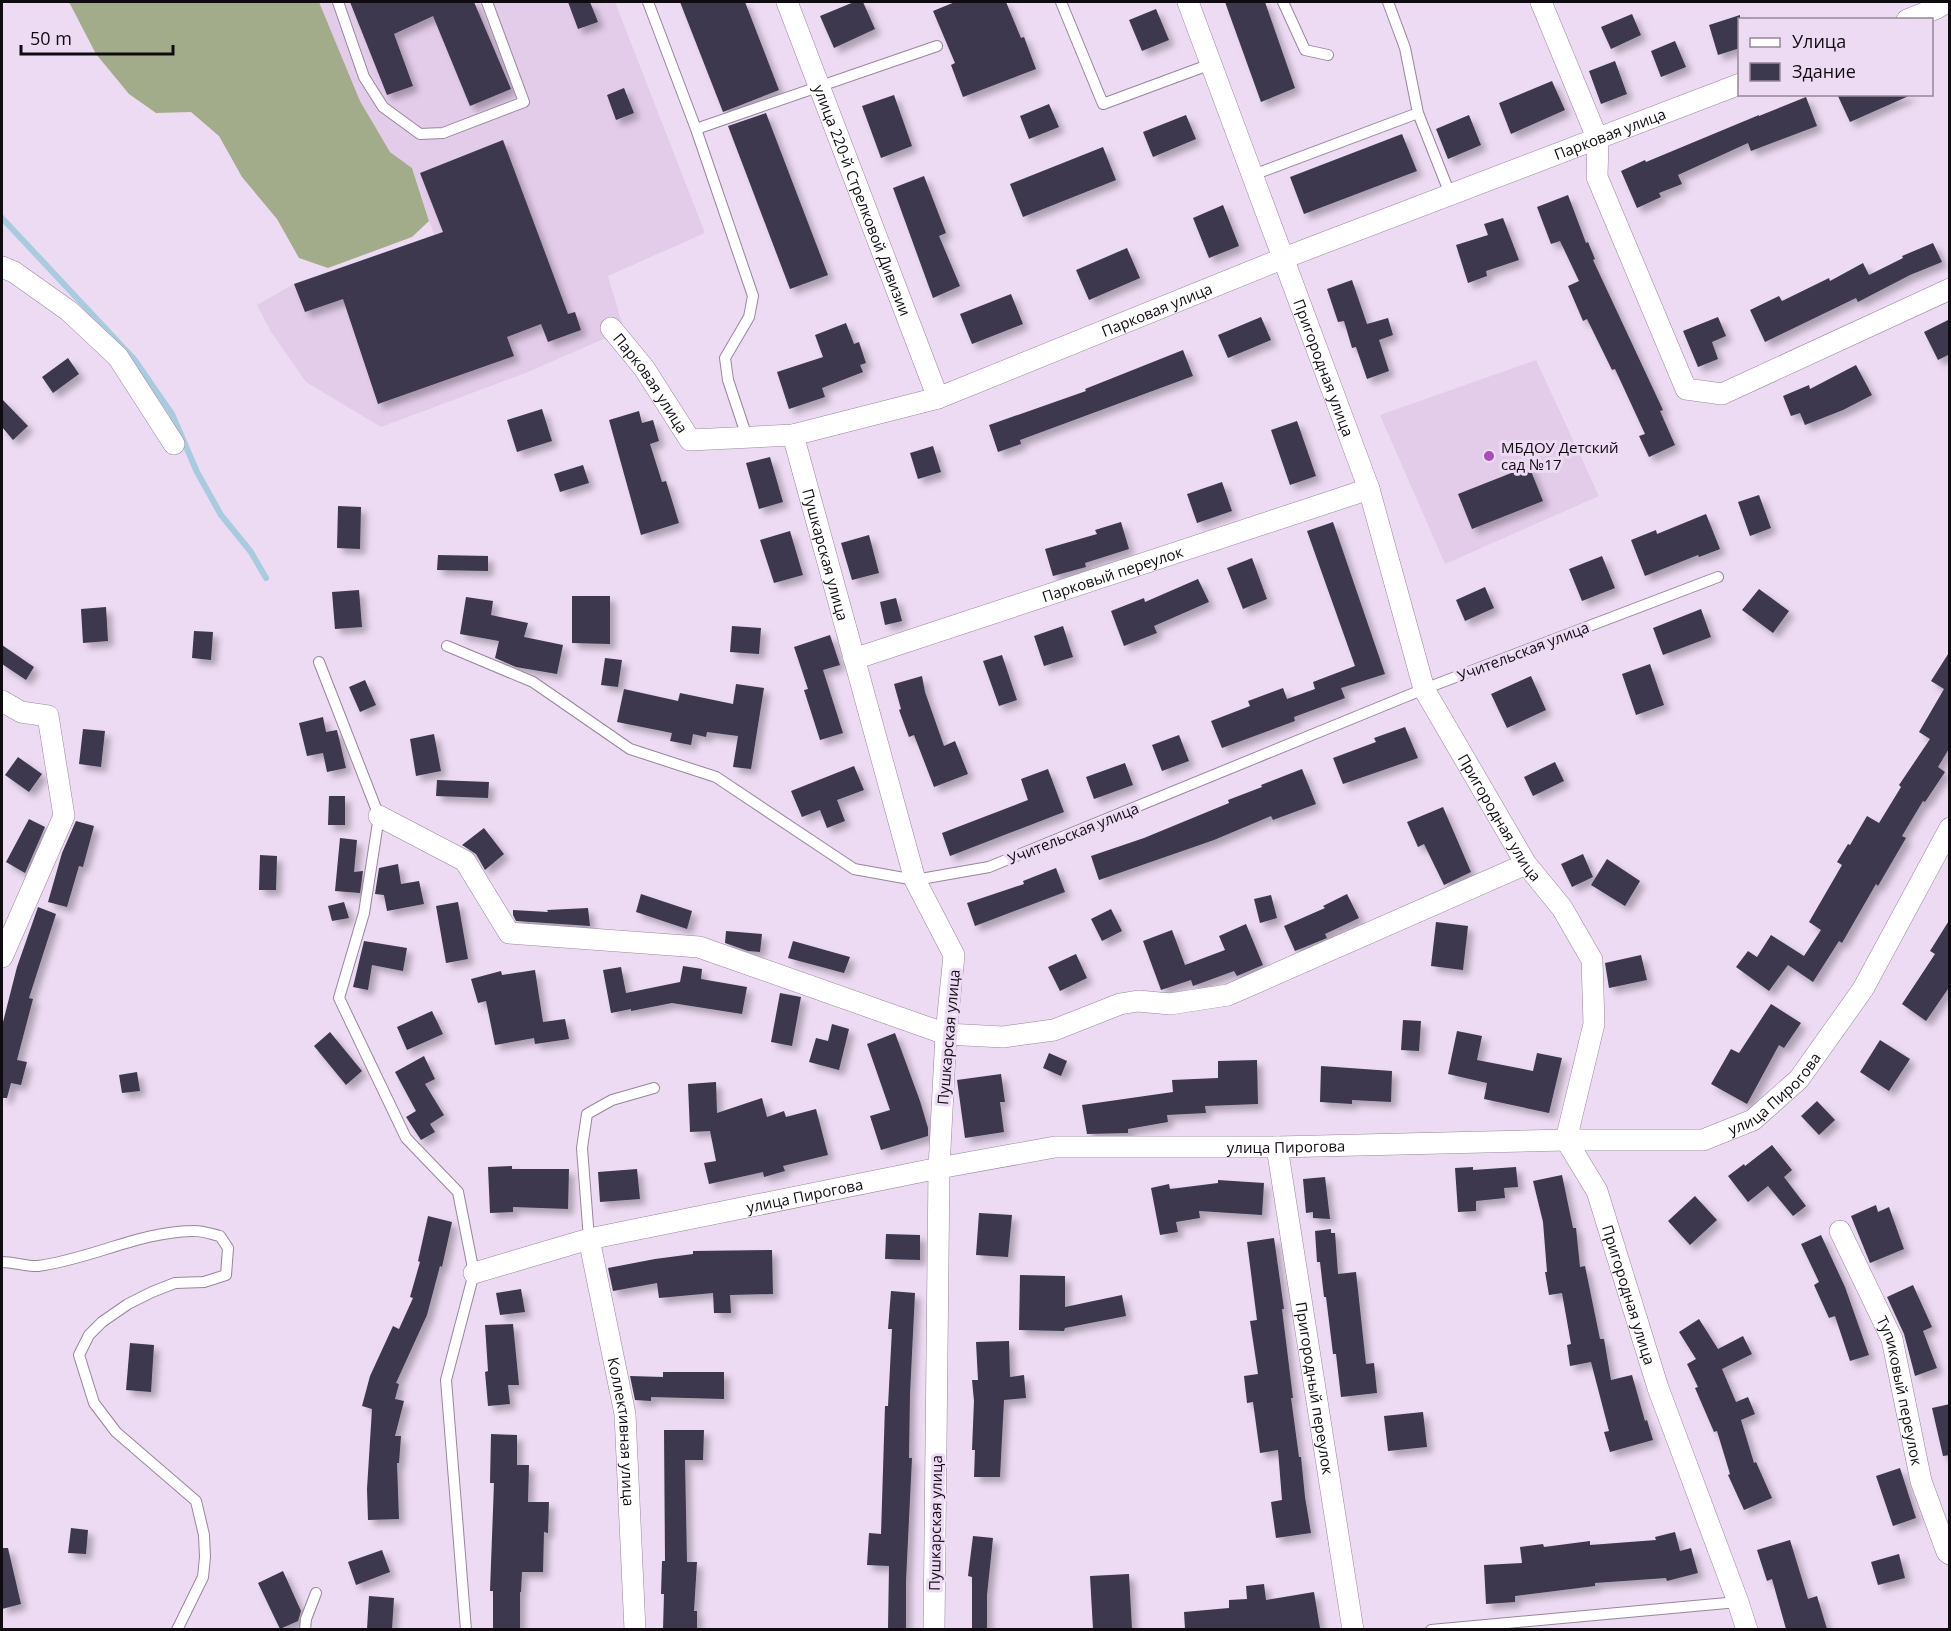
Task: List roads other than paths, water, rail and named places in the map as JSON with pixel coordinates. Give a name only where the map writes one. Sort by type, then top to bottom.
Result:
[{"type":"street","name":"улица 220-й Стрелковой Дивизии","points":[[787,2],[938,398]]},
{"type":"street","name":"Пригородная улица","points":[[1188,2],[1369,489],[1424,689],[1526,864],[1562,908],[1592,960],[1594,1024],[1566,1140],[1597,1191],[1658,1388],[1747,1629]]},
{"type":"street","points":[[1541,2],[1598,140],[1597,177],[1686,389],[1722,394],[1950,289]]},
{"type":"street","points":[[1912,18],[1947,2]]},
{"type":"street","name":"Парковая улица","points":[[611,328],[644,368],[690,440],[793,435],[938,398],[1284,258],[1738,85]]},
{"type":"street","points":[[2,267],[14,272],[69,311],[118,357],[174,444]]},
{"type":"street","name":"Пушкарская улица","points":[[793,435],[915,880],[954,955],[946,1034],[939,1168],[934,1629]]},
{"type":"street","name":"Парковый переулок","points":[[854,659],[1369,489]]},
{"type":"street","points":[[2,701],[21,712],[48,716],[64,816],[2,957]]},
{"type":"street","points":[[379,816],[465,861],[509,933],[699,947],[946,1034],[1003,1037],[1054,1030],[1120,1004],[1138,1001],[1170,1004],[1228,994],[1526,864]]},
{"type":"street","name":"улица Пирогова","points":[[474,1273],[589,1239],[939,1168],[1055,1147],[1277,1147],[1566,1140],[1702,1140],[1753,1120],[1799,1078],[1863,989],[1950,828]]},
{"type":"street","name":"Пригородный переулок","points":[[1277,1147],[1353,1629]]},
{"type":"street","name":"Тупиковый переулок","points":[[1839,1231],[1892,1339],[1921,1481],[1947,1552],[1950,1554]]},
{"type":"street","name":"Коллективная улица","points":[[589,1239],[625,1414],[635,1629]]},
{"type":"lane","points":[[338,2],[364,77],[383,107],[420,134],[443,133],[524,102],[487,2]]},
{"type":"lane","points":[[648,2],[696,129],[753,296],[749,317],[725,358],[728,380],[747,437]]},
{"type":"lane","points":[[1061,2],[1103,104],[1211,64]]},
{"type":"lane","points":[[1283,2],[1305,50],[1328,55]]},
{"type":"lane","points":[[1388,2],[1405,48],[1418,113],[1450,194]]},
{"type":"lane","points":[[696,129],[938,46]]},
{"type":"lane","points":[[1253,175],[1418,113]]},
{"type":"lane","name":"Учительская улица","points":[[447,646],[533,682],[630,749],[716,777],[854,869],[915,880],[989,867],[1424,689],[1718,577]]},
{"type":"lane","points":[[319,662],[379,816],[364,913],[339,998],[406,1138],[458,1192],[474,1273],[446,1380],[466,1629]]},
{"type":"lane","points":[[589,1239],[582,1148],[587,1114],[612,1100],[654,1088]]},
{"type":"lane","points":[[2,1262],[36,1266],[82,1256],[125,1242],[194,1231],[220,1236],[228,1248],[226,1275],[204,1282],[175,1283],[128,1304],[102,1322],[89,1335],[79,1355],[94,1403],[116,1432],[196,1501],[204,1535],[203,1577],[177,1629]]},
{"type":"lane","points":[[305,1629],[306,1619],[316,1593]]},
{"type":"lane","points":[[1431,1629],[1738,1602]]},
{"type":"waterway","points":[[2,218],[134,359],[172,414],[197,472],[221,515],[251,552],[266,578]]},
{"type":"place","name":"МБДОУ Детский сад №17","points":[[1489,456]]}]
